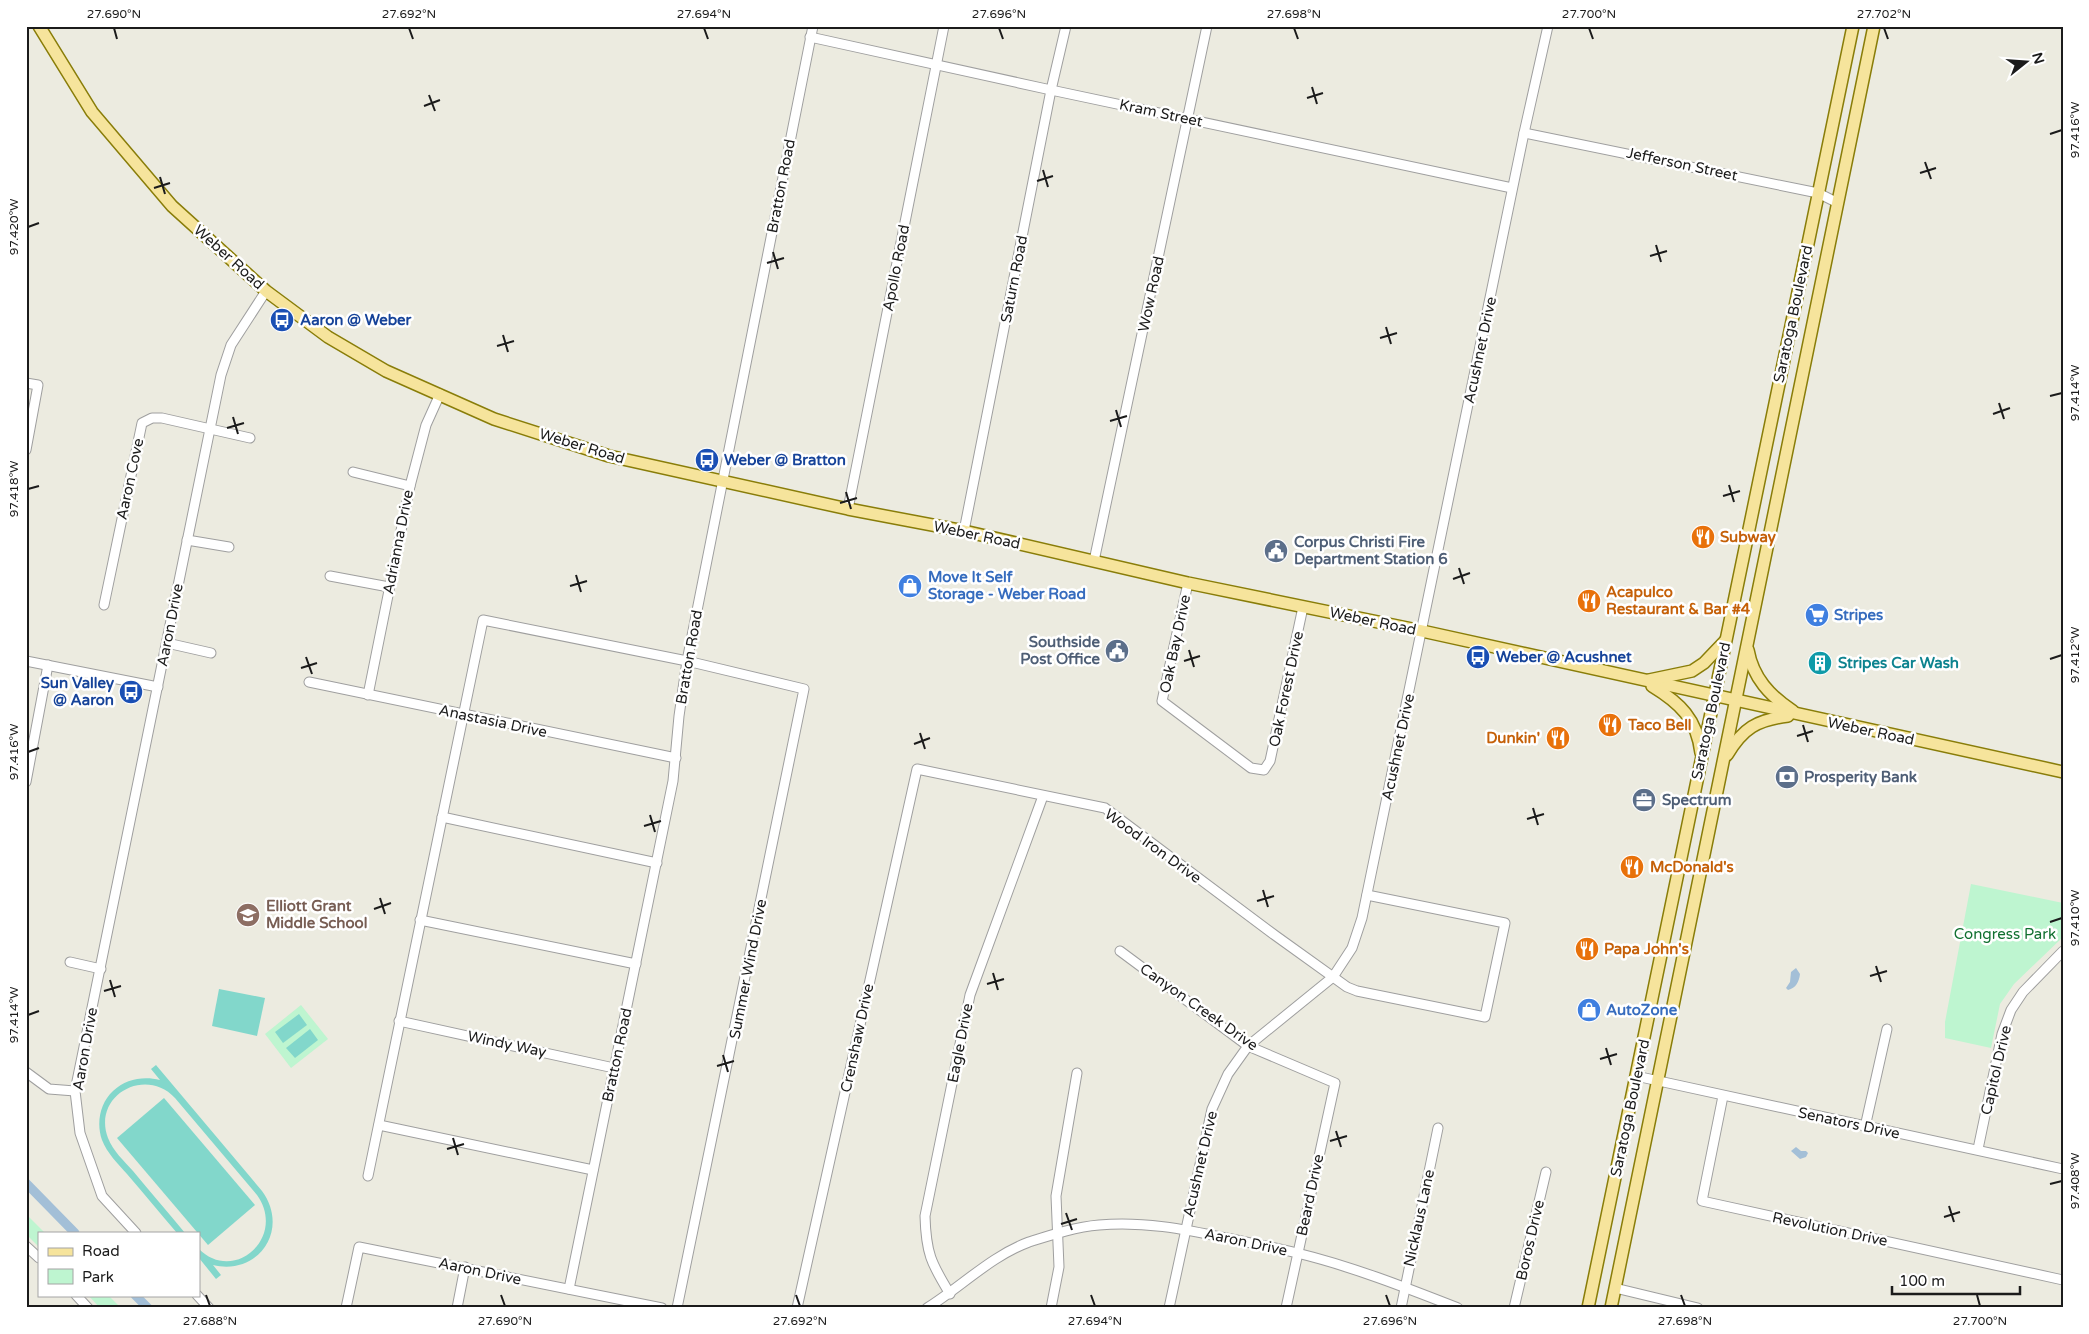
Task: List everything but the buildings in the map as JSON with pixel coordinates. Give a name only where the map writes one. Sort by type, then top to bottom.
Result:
[{"type":"main road","name":"Weber Road","points":[[39,26],[92,112],[172,206],[266,291],[328,337],[386,371],[494,419],[609,456],[848,509],[964,531],[1188,583],[1422,631],[1714,697],[2063,772]]},
{"type":"main road","name":"Saratoga Boulevard","points":[[1588,1308],[1852,26]]},
{"type":"main road","name":"Saratoga Boulevard","points":[[1611,1308],[1874,26]]},
{"type":"main road","points":[[1644,681],[1692,671],[1704,663],[1726,639]]},
{"type":"main road","points":[[1747,644],[1756,675],[1766,689],[1779,702],[1799,715]]},
{"type":"main road","points":[[1644,681],[1664,693],[1686,713],[1694,725],[1699,741],[1701,760]]},
{"type":"main road","points":[[1723,763],[1742,734],[1753,725],[1774,718],[1799,715]]},
{"type":"street","name":"Bratton Road","points":[[569,1289],[657,863],[676,758],[679,716],[687,661],[813,26]]},
{"type":"street","name":"Apollo Road","points":[[848,509],[944,26]]},
{"type":"street","name":"Saturn Road","points":[[964,531],[1051,90],[1066,26]]},
{"type":"street","name":"Wow Road","points":[[1094,561],[1207,26]]},
{"type":"street","name":"Acushnet Drive","points":[[1169,1308],[1212,1109],[1228,1074],[1248,1046],[1333,977],[1352,948],[1362,918],[1512,188],[1548,26]]},
{"type":"street","name":"Kram Street","points":[[810,37],[1512,188]]},
{"type":"street","name":"Jefferson Street","points":[[1524,133],[1818,193],[1838,203]]},
{"type":"street","name":"Aaron Drive","points":[[135,1232],[102,1196],[80,1133],[75,1091],[187,540],[212,430],[221,374],[231,345],[266,291]]},
{"type":"street","points":[[26,383],[38,386],[26,450]]},
{"type":"street","name":"Adrianna Drive","points":[[368,694],[410,486],[426,425],[440,394]]},
{"type":"street","name":"Aaron Cove","points":[[104,605],[142,423],[152,418],[162,418],[212,430]]},
{"type":"street","points":[[212,430],[250,438]]},
{"type":"street","points":[[353,472],[410,486]]},
{"type":"street","points":[[187,540],[228,547]]},
{"type":"street","points":[[330,576],[389,587]]},
{"type":"street","name":"Oak Bay Drive","points":[[1188,583],[1162,700],[1251,768],[1264,770]]},
{"type":"street","name":"Oak Forest Drive","points":[[1264,770],[1270,761],[1303,607]]},
{"type":"street","points":[[368,1176],[483,620],[687,661]]},
{"type":"street","points":[[167,643],[211,652]]},
{"type":"street","points":[[26,661],[158,686]]},
{"type":"street","name":"Summer Wind Drive","points":[[677,1308],[804,689],[687,661]]},
{"type":"street","points":[[26,782],[48,666]]},
{"type":"street","name":"Anastasia Drive","points":[[309,682],[676,758]]},
{"type":"street","name":"Wood Iron Drive","points":[[917,769],[1104,808],[1333,977],[1357,991],[1485,1018],[1505,923],[1367,895]]},
{"type":"street","name":"Crenshaw Drive","points":[[797,1308],[917,769]]},
{"type":"street","name":"Eagle Drive","points":[[950,1294],[932,1264],[926,1239],[925,1216],[970,995],[1043,796]]},
{"type":"street","points":[[442,817],[657,863]]},
{"type":"street","points":[[420,920],[636,964]]},
{"type":"street","name":"Canyon Creek Drive","points":[[1120,951],[1248,1046],[1335,1083]]},
{"type":"street","name":"Capitol Drive","points":[[1978,1149],[2002,1034],[2011,1010],[2023,992],[2063,951]]},
{"type":"street","points":[[70,962],[101,969]]},
{"type":"street","name":"Windy Way","points":[[399,1021],[614,1068]]},
{"type":"street","points":[[1865,1127],[1887,1029]]},
{"type":"street","points":[[26,1072],[49,1089],[75,1091]]},
{"type":"street","points":[[1051,1308],[1059,1267],[1056,1196],[1077,1073]]},
{"type":"street","name":"Senators Drive","points":[[1636,1076],[1865,1127],[2063,1168]]},
{"type":"street","name":"Beard Drive","points":[[1286,1308],[1335,1083]]},
{"type":"street","name":"Revolution Drive","points":[[1723,1096],[1702,1201],[2063,1280]]},
{"type":"street","points":[[379,1125],[593,1170]]},
{"type":"street","name":"Nicklaus Lane","points":[[1401,1308],[1438,1128]]},
{"type":"street","name":"Boros Drive","points":[[1514,1308],[1546,1172]]},
{"type":"street","name":"Aaron Drive","points":[[927,1308],[950,1294],[1004,1254],[1027,1243],[1057,1233],[1097,1225],[1126,1223],[1149,1224],[1185,1230],[1298,1253],[1405,1287],[1458,1308]]},
{"type":"street","points":[[26,1246],[38,1257]]},
{"type":"street","name":"Aaron Drive","points":[[346,1308],[359,1247],[662,1308]]},
{"type":"street","points":[[457,1308],[465,1267]]},
{"type":"street","points":[[1614,1288],[1698,1308]]},
{"type":"street","points":[[77,1296],[88,1308]]},
{"type":"street","points":[[198,1296],[209,1308]]},
{"type":"green space","name":"Congress Park","points":[[1971,884],[2063,903],[2063,937],[2014,984],[2000,1004],[1991,1048],[1945,1038],[1945,1022]]},
{"type":"green space","points":[[301,1005],[328,1039],[291,1068],[265,1034]]},
{"type":"green space","points":[[26,1214],[44,1232],[38,1232],[38,1246],[26,1234]]},
{"type":"green space","points":[[89,1296],[109,1296],[121,1308],[100,1308]]},
{"type":"shaded area","points":[[1796,968],[1800,974],[1799,980],[1795,986],[1788,990],[1786,988],[1790,982],[1791,972]]},
{"type":"shaded area","points":[[219,989],[265,998],[257,1036],[212,1026]]},
{"type":"shaded area","points":[[299,1014],[307,1025],[283,1043],[275,1032]]},
{"type":"shaded area","points":[[310,1029],[318,1040],[295,1058],[286,1048]]},
{"type":"shaded area","points":[[156,1065],[262,1191],[270,1206],[273,1220],[271,1234],[265,1246],[256,1256],[244,1263],[229,1267],[213,1265],[221,1275],[216,1279],[200,1259],[200,1250],[213,1258],[227,1261],[241,1258],[252,1251],[261,1240],[266,1226],[265,1211],[257,1195],[175,1098],[163,1089],[150,1085],[136,1086],[124,1090],[114,1098],[108,1110],[105,1123],[108,1138],[116,1152],[184,1232],[176,1232],[113,1158],[100,1134],[99,1120],[105,1101],[113,1091],[129,1081],[147,1078],[160,1080],[151,1069]]},
{"type":"shaded area","points":[[164,1098],[255,1205],[208,1245],[200,1236],[200,1232],[197,1232],[117,1138]]},
{"type":"shaded area","points":[[1796,1147],[1808,1153],[1806,1157],[1800,1159],[1791,1151]]},
{"type":"waterway","points":[[26,1183],[74,1232]]},
{"type":"waterway","points":[[136,1296],[148,1308]]},
{"type":"place","name":"Aaron @ Weber","points":[[282,320]]},
{"type":"place","name":"Weber @ Bratton","points":[[707,460]]},
{"type":"place","name":"Subway","points":[[1703,537]]},
{"type":"place","name":"Corpus Christi Fire Department Station 6","points":[[1276,551]]},
{"type":"place","name":"Move It Self Storage - Weber Road","points":[[910,586]]},
{"type":"place","name":"Acapulco Restaurant & Bar #4","points":[[1589,601]]},
{"type":"place","name":"Stripes","points":[[1817,615]]},
{"type":"place","name":"Southside Post Office","points":[[1117,651]]},
{"type":"place","name":"Weber @ Acushnet","points":[[1478,657]]},
{"type":"place","name":"Stripes Car Wash","points":[[1820,663]]},
{"type":"place","name":"Sun Valley @ Aaron","points":[[131,692]]},
{"type":"place","name":"Taco Bell","points":[[1610,725]]},
{"type":"place","name":"Dunkin'","points":[[1558,738]]},
{"type":"place","name":"Prosperity Bank","points":[[1787,777]]},
{"type":"place","name":"Spectrum","points":[[1644,800]]},
{"type":"place","name":"McDonald's","points":[[1632,867]]},
{"type":"place","name":"Elliott Grant Middle School","points":[[248,915]]},
{"type":"place","name":"Papa John's","points":[[1587,949]]},
{"type":"place","name":"AutoZone","points":[[1589,1010]]}]
